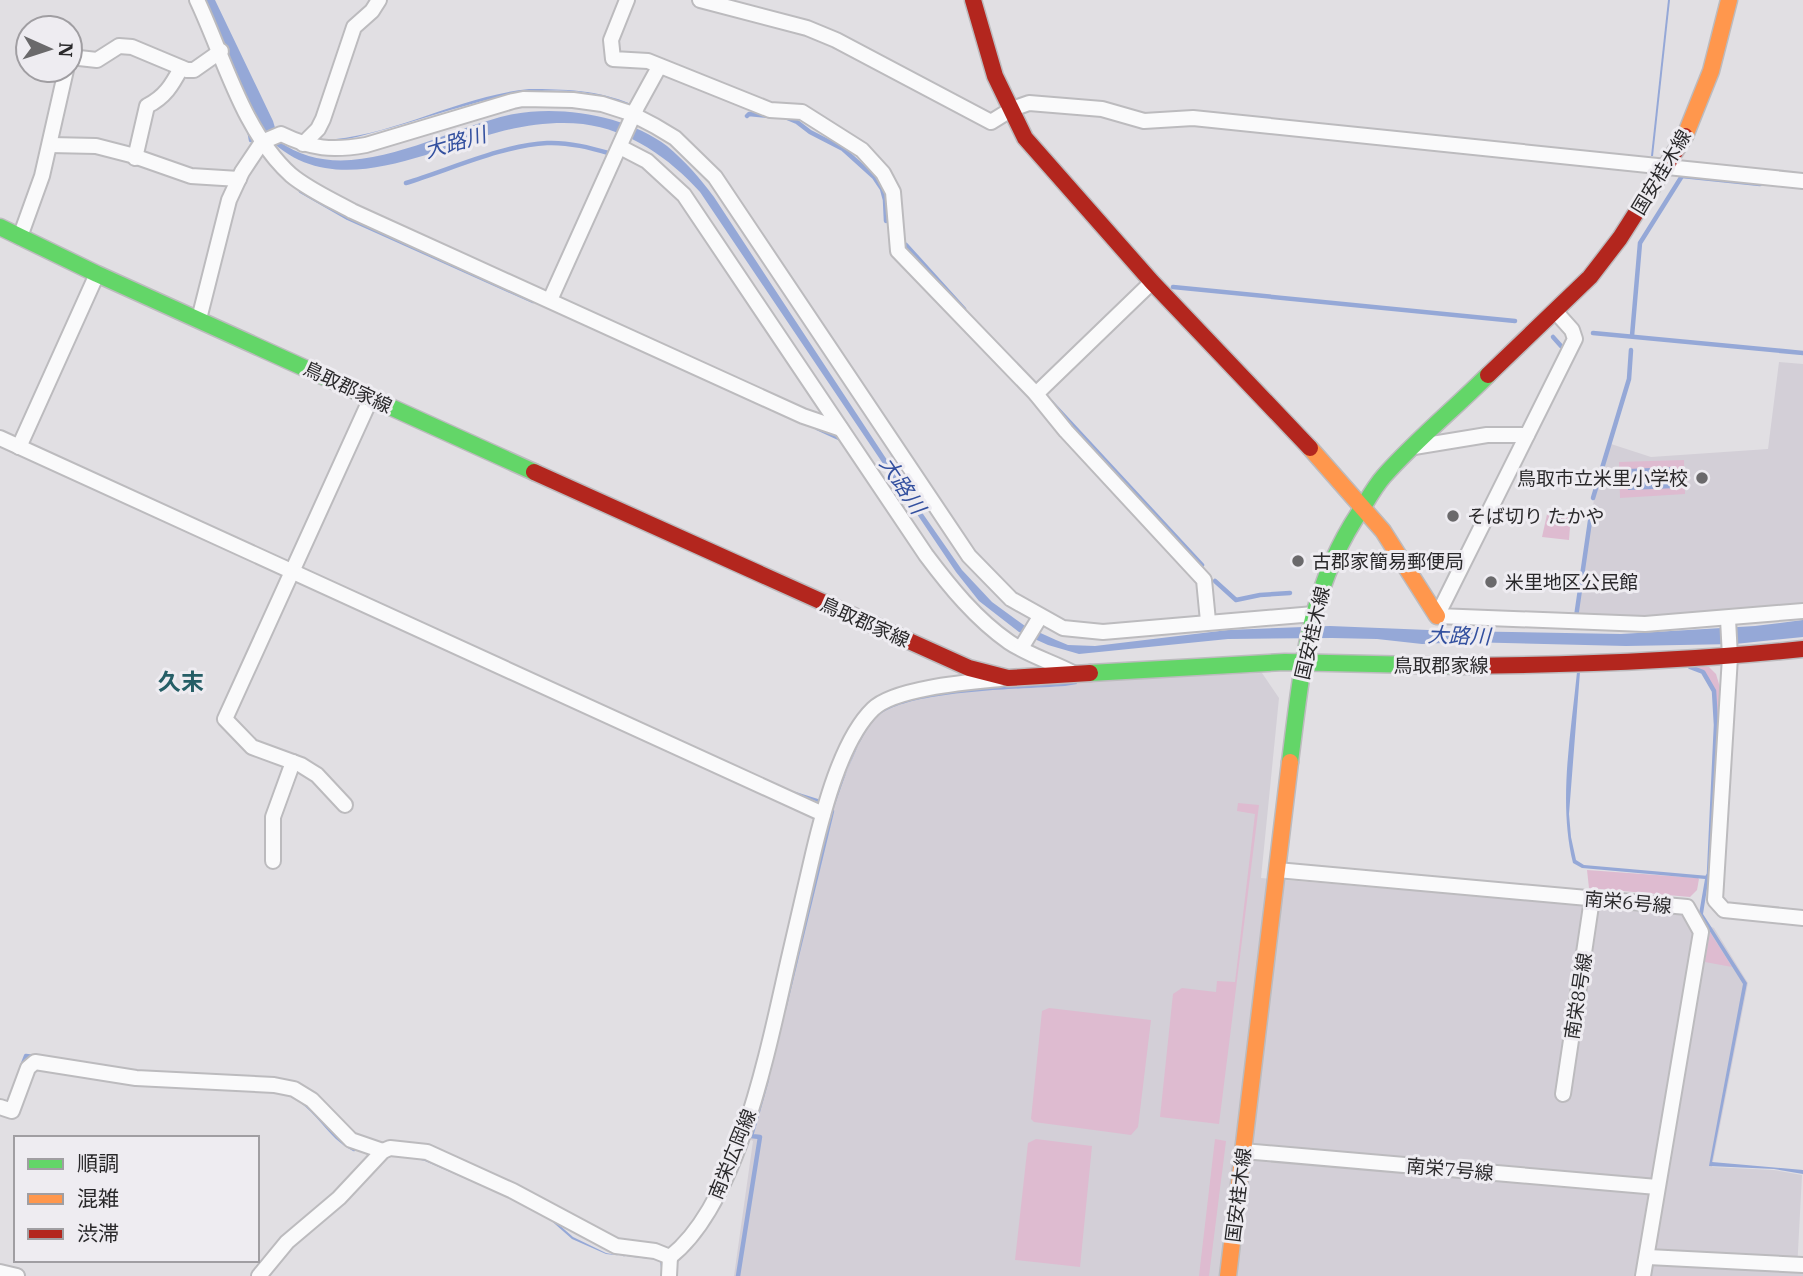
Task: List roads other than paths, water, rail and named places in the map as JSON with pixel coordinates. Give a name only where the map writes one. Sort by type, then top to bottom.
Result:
[{"type":"main road","points":[[973,0],[995,76],[1025,138],[1152,282],[1333,472],[1401,558],[1437,616]]},
{"type":"main road","name":"国安桂木線","points":[[1228,1276],[1304,662],[1328,567],[1362,507],[1383,477],[1590,277],[1620,239],[1683,142],[1711,71],[1729,0]]},
{"type":"main road","name":"鳥取郡家線","points":[[0,228],[861,620],[969,668],[1008,678],[1304,662],[1407,666],[1544,665],[1803,649]]},
{"type":"street","points":[[197,0],[231,80],[264,141],[292,175],[352,211],[803,416],[841,429]]},
{"type":"street","points":[[303,144],[323,120],[354,27],[372,11],[379,0]]},
{"type":"street","points":[[627,0],[611,40],[612,59],[648,61],[770,110],[802,112],[862,150],[883,173],[893,192],[898,251],[1036,394],[1066,431],[1204,580],[1208,621]]},
{"type":"street","points":[[700,0],[807,27],[991,122],[1012,109],[1029,103],[1063,105],[1102,109],[1144,121],[1193,118],[1803,181]]},
{"type":"street","points":[[84,59],[97,60],[119,46],[132,47],[181,68],[194,70],[220,51]]},
{"type":"street","points":[[551,300],[588,212],[633,115],[659,67]]},
{"type":"street","points":[[135,158],[147,106],[169,91],[181,68]]},
{"type":"street","points":[[20,237],[43,176],[63,84]]},
{"type":"street","points":[[199,319],[229,200],[239,179],[264,141],[281,134],[303,144],[327,149],[366,145],[523,99],[593,102],[633,115],[675,138],[715,177],[970,556],[999,590],[1040,617],[1063,628],[1103,632],[1208,621],[1313,618]]},
{"type":"street","points":[[51,145],[96,146],[191,176],[239,179]]},
{"type":"street","points":[[620,146],[647,160],[684,195],[950,587],[966,605],[1009,642],[1073,673]]},
{"type":"street","points":[[19,447],[97,274]]},
{"type":"street","points":[[1036,394],[1152,282]]},
{"type":"street","points":[[1555,311],[1572,330],[1575,338],[1437,616],[1645,624],[1803,611]]},
{"type":"street","points":[[345,805],[317,775],[293,762],[252,747],[225,719],[371,398]]},
{"type":"street","points":[[1413,447],[1487,435],[1527,435]]},
{"type":"street","points":[[0,438],[823,814]]},
{"type":"street","points":[[1021,649],[1040,617]]},
{"type":"street","points":[[1728,619],[1729,653],[1715,900],[1724,910],[1803,918]]},
{"type":"street","name":"南栄広岡線","points":[[670,1257],[686,1245],[700,1226],[718,1192],[749,1115],[770,1042],[823,814],[843,757],[873,708],[891,696],[1008,678]]},
{"type":"street","points":[[273,861],[273,817],[293,762]]},
{"type":"street","name":"南栄6号線","points":[[1277,870],[1687,908],[1701,932],[1643,1276]]},
{"type":"street","name":"南栄8号線","points":[[1563,1094],[1592,899]]},
{"type":"street","points":[[0,1107],[12,1111],[28,1069],[35,1062],[136,1077],[274,1085],[294,1089],[312,1100],[351,1140],[383,1151]]},
{"type":"street","points":[[259,1276],[287,1242],[339,1198],[383,1151],[390,1148],[427,1152],[513,1191],[616,1246],[655,1251],[670,1257],[669,1276]]},
{"type":"street","name":"南栄7号線","points":[[1243,1151],[1657,1187]]},
{"type":"street","points":[[1648,1257],[1803,1265]]},
{"type":"street","points":[[0,1272],[17,1276]]},
{"type":"water","name":"大路川","points":[[203,0],[215,0],[273,121],[279,141],[306,155],[334,160],[365,159],[395,152],[486,121],[514,114],[553,111],[614,120],[667,146],[692,170],[714,197],[962,570],[992,602],[1025,626],[1068,645],[1095,646],[1228,630],[1330,626],[1621,634],[1755,626],[1803,620],[1803,637],[1735,644],[1626,646],[1464,642],[1422,644],[1332,638],[1228,639],[1079,654],[1048,645],[1019,632],[979,601],[956,572],[700,192],[662,157],[617,132],[583,124],[562,123],[509,130],[379,167],[348,170],[319,167],[291,156],[265,135]]},
{"type":"water","points":[[1668,0],[1670,0],[1651,156]]},
{"type":"water","points":[[529,89],[593,93],[619,99],[631,104],[630,106],[600,95],[539,91],[479,102],[365,135],[322,142],[374,132],[477,100]]},
{"type":"water","points":[[1676,467],[1677,488],[1628,490],[1627,469]]},
{"type":"water","points":[[355,591],[777,786],[818,799],[818,802],[776,787],[352,592]]},
{"type":"water","points":[[1577,672],[1580,672],[1569,814],[1576,860],[1584,865],[1709,876],[1703,914],[1747,983],[1712,1162],[1803,1170],[1803,1174],[1774,1169],[1709,1166],[1743,984],[1699,914],[1705,879],[1582,868],[1573,863],[1566,816],[1566,792]]},
{"type":"water","points":[[1077,684],[966,692],[912,701],[891,708],[877,717],[858,747],[871,720],[886,707],[928,696],[971,689]]},
{"type":"water","points":[[849,767],[834,808],[831,807]]},
{"type":"water","points":[[391,1154],[426,1159],[515,1198],[549,1216],[573,1237],[606,1253],[619,1255],[606,1254],[572,1239],[547,1217],[514,1200],[425,1161],[409,1157],[391,1157]]},
{"type":"water","points":[[625,1256],[656,1257],[659,1260]]},
{"type":"water","points":[[660,1260],[663,1263],[664,1276],[662,1276]]},
{"type":"waterway","points":[[747,116],[769,116]]},
{"type":"waterway","points":[[785,117],[843,149],[874,177],[882,189],[886,221]]},
{"type":"waterway","points":[[249,129],[251,140]]},
{"type":"waterway","name":"大路川","points":[[406,183],[494,153],[530,145],[563,143],[612,154]]},
{"type":"waterway","points":[[1632,336],[1640,243],[1682,176],[1760,184]]},
{"type":"waterway","points":[[301,191],[348,218],[533,301]]},
{"type":"waterway","points":[[906,245],[964,309]]},
{"type":"waterway","points":[[1173,287],[1515,321]]},
{"type":"waterway","points":[[1593,333],[1803,353]]},
{"type":"waterway","points":[[1553,337],[1561,346]]},
{"type":"waterway","points":[[1593,498],[1629,379],[1631,350]]},
{"type":"waterway","points":[[1051,402],[1202,565]]},
{"type":"waterway","points":[[817,428],[841,439]]},
{"type":"waterway","points":[[1576,617],[1590,521]]},
{"type":"waterway","points":[[1215,581],[1236,600],[1290,593]]},
{"type":"waterway","points":[[1690,667],[1703,672],[1714,691],[1716,725],[1707,878]]},
{"type":"waterway","points":[[784,1009],[832,811]]},
{"type":"waterway","points":[[22,1066],[26,1056],[34,1057]]},
{"type":"waterway","points":[[738,1276],[760,1137],[751,1136],[767,1079]]},
{"type":"waterway","points":[[303,1102],[339,1139],[354,1149]]},
{"type":"place","name":"鳥取市立米里小学校","points":[[1702,478]]},
{"type":"place","name":"そば切り たかや","points":[[1453,516]]},
{"type":"place","name":"古郡家簡易郵便局","points":[[1298,561]]},
{"type":"place","name":"米里地区公民館","points":[[1491,582]]},
{"type":"district","name":"久末","points":[[181,681]]}]
